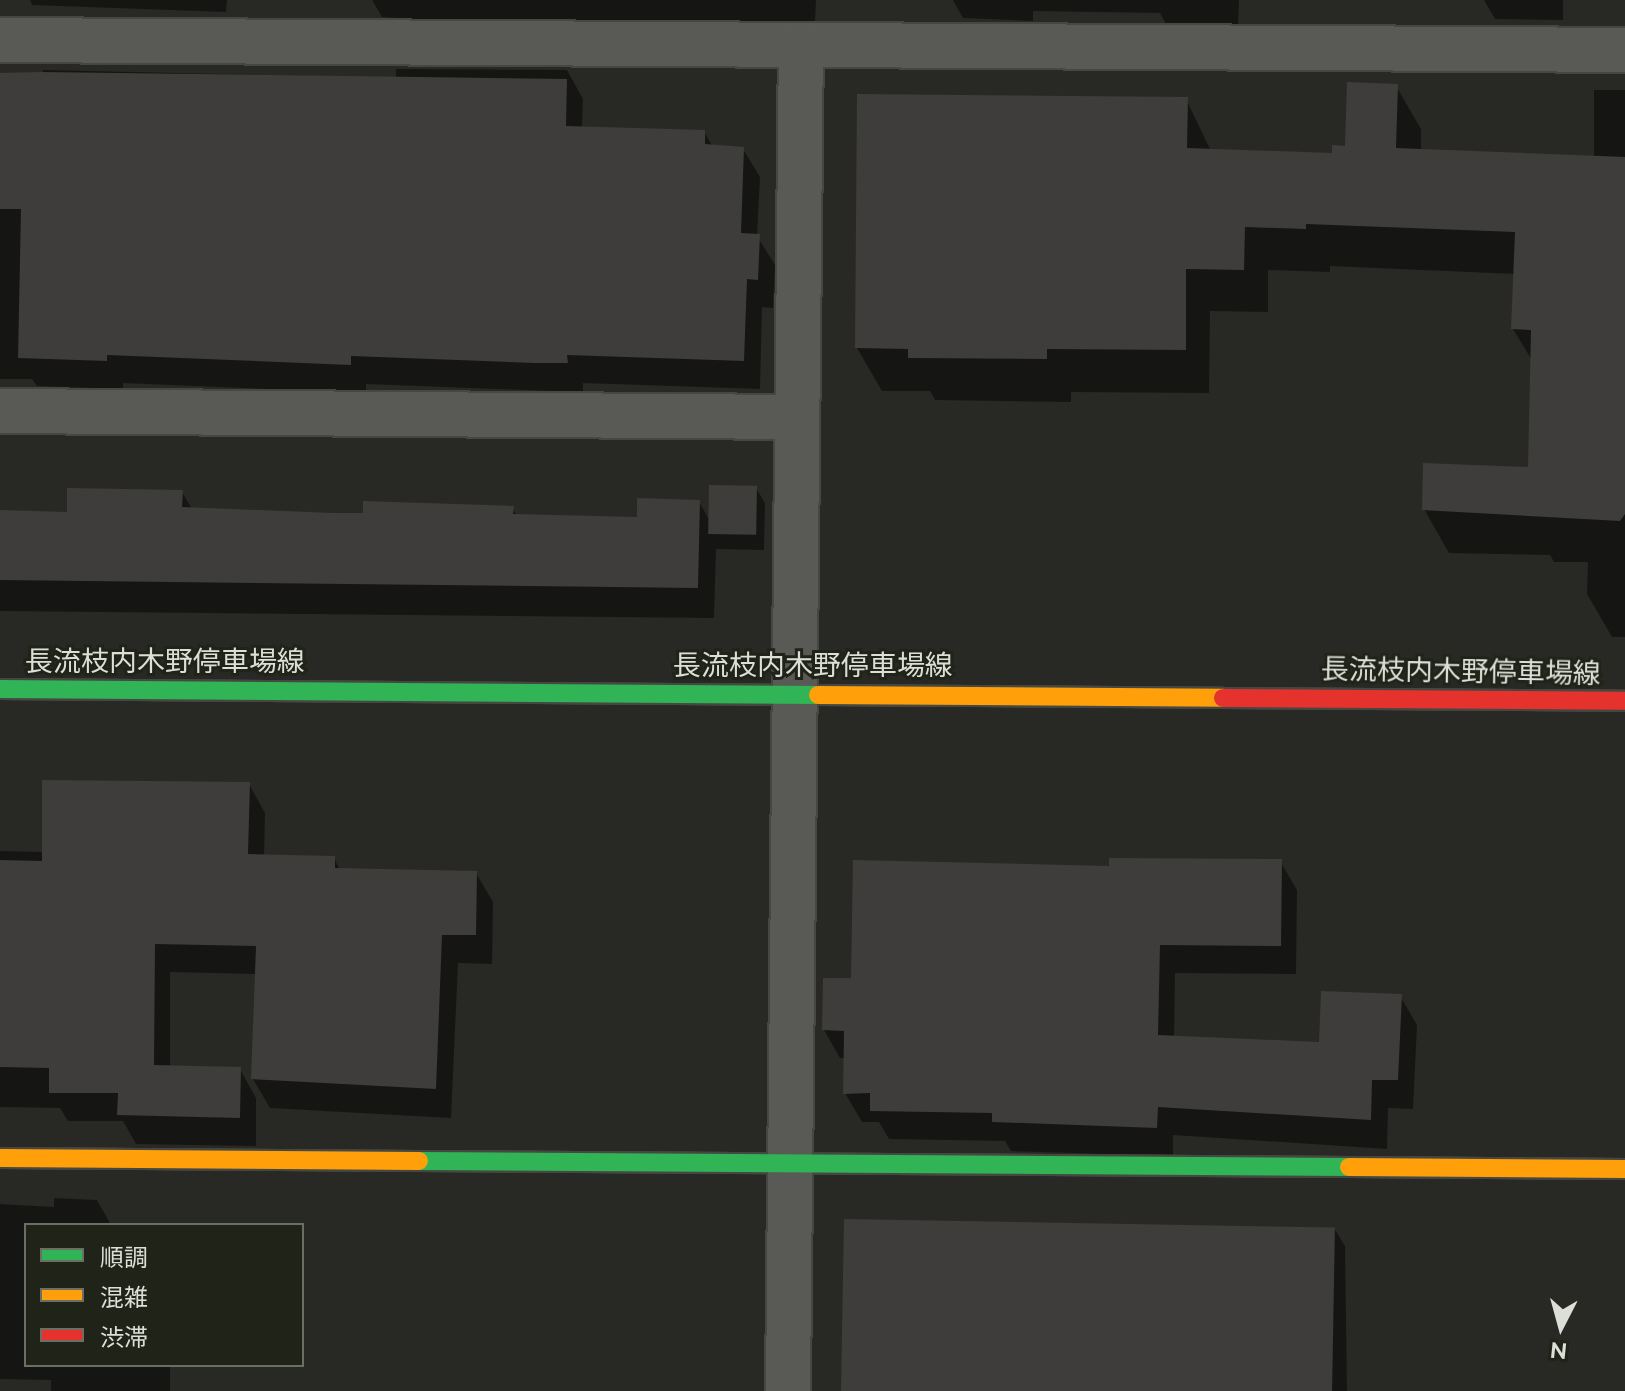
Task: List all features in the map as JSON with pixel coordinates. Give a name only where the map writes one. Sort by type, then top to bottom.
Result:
[{"type":"main road","name":"長流枝内木野停車場線","points":[[0,689],[1625,701]]},
{"type":"main road","points":[[0,1158],[1625,1169]]},
{"type":"street","points":[[0,40],[1625,50]]},
{"type":"street","points":[[788,1391],[801,46]]},
{"type":"street","points":[[0,411],[796,417]]},
{"type":"building","points":[[0,73],[567,79],[566,126],[705,130],[705,144],[744,147],[741,233],[760,234],[758,280],[747,279],[744,361],[567,355],[568,363],[534,363],[351,356],[351,365],[107,355],[107,361],[18,358],[21,209],[0,209]]},
{"type":"building","points":[[1347,82],[1398,84],[1396,148],[1625,157],[1625,514],[1620,521],[1422,510],[1423,463],[1528,467],[1531,330],[1511,329],[1515,232],[1306,224],[1306,229],[1245,227],[1244,270],[1186,269],[1186,350],[1047,349],[1047,359],[908,358],[908,349],[855,348],[857,94],[1188,97],[1187,148],[1332,153],[1332,145],[1345,146]]},
{"type":"building","points":[[709,485],[757,486],[756,535],[708,534]]},
{"type":"building","points":[[67,488],[183,490],[182,507],[333,513],[363,513],[363,501],[514,506],[513,514],[637,517],[637,498],[700,500],[698,588],[0,580],[0,510],[67,512]]},
{"type":"building","points":[[42,780],[250,782],[248,854],[335,856],[335,868],[477,871],[476,935],[442,935],[436,1089],[251,1079],[256,946],[155,944],[154,1065],[241,1067],[240,1118],[117,1115],[118,1093],[49,1093],[49,1068],[0,1067],[0,860],[42,861]]},
{"type":"building","points":[[1109,858],[1282,859],[1281,946],[1160,945],[1158,1035],[1319,1042],[1321,991],[1402,994],[1398,1080],[1372,1080],[1371,1120],[1158,1107],[1157,1128],[992,1122],[992,1113],[870,1111],[870,1093],[843,1094],[844,1031],[822,1030],[823,978],[851,978],[853,860],[1109,866]]},
{"type":"building","points":[[844,1219],[1335,1228],[1332,1391],[841,1391]]},
{"type":"traffic: fast","points":[[0,689],[818,695]]},
{"type":"traffic: fast","points":[[419,1161],[1349,1167]]},
{"type":"traffic: slow","points":[[818,695],[1223,698]]},
{"type":"traffic: slow","points":[[0,1158],[419,1161]]},
{"type":"traffic: slow","points":[[1349,1167],[1625,1169]]},
{"type":"traffic: jam","points":[[1223,698],[1625,701]]}]
